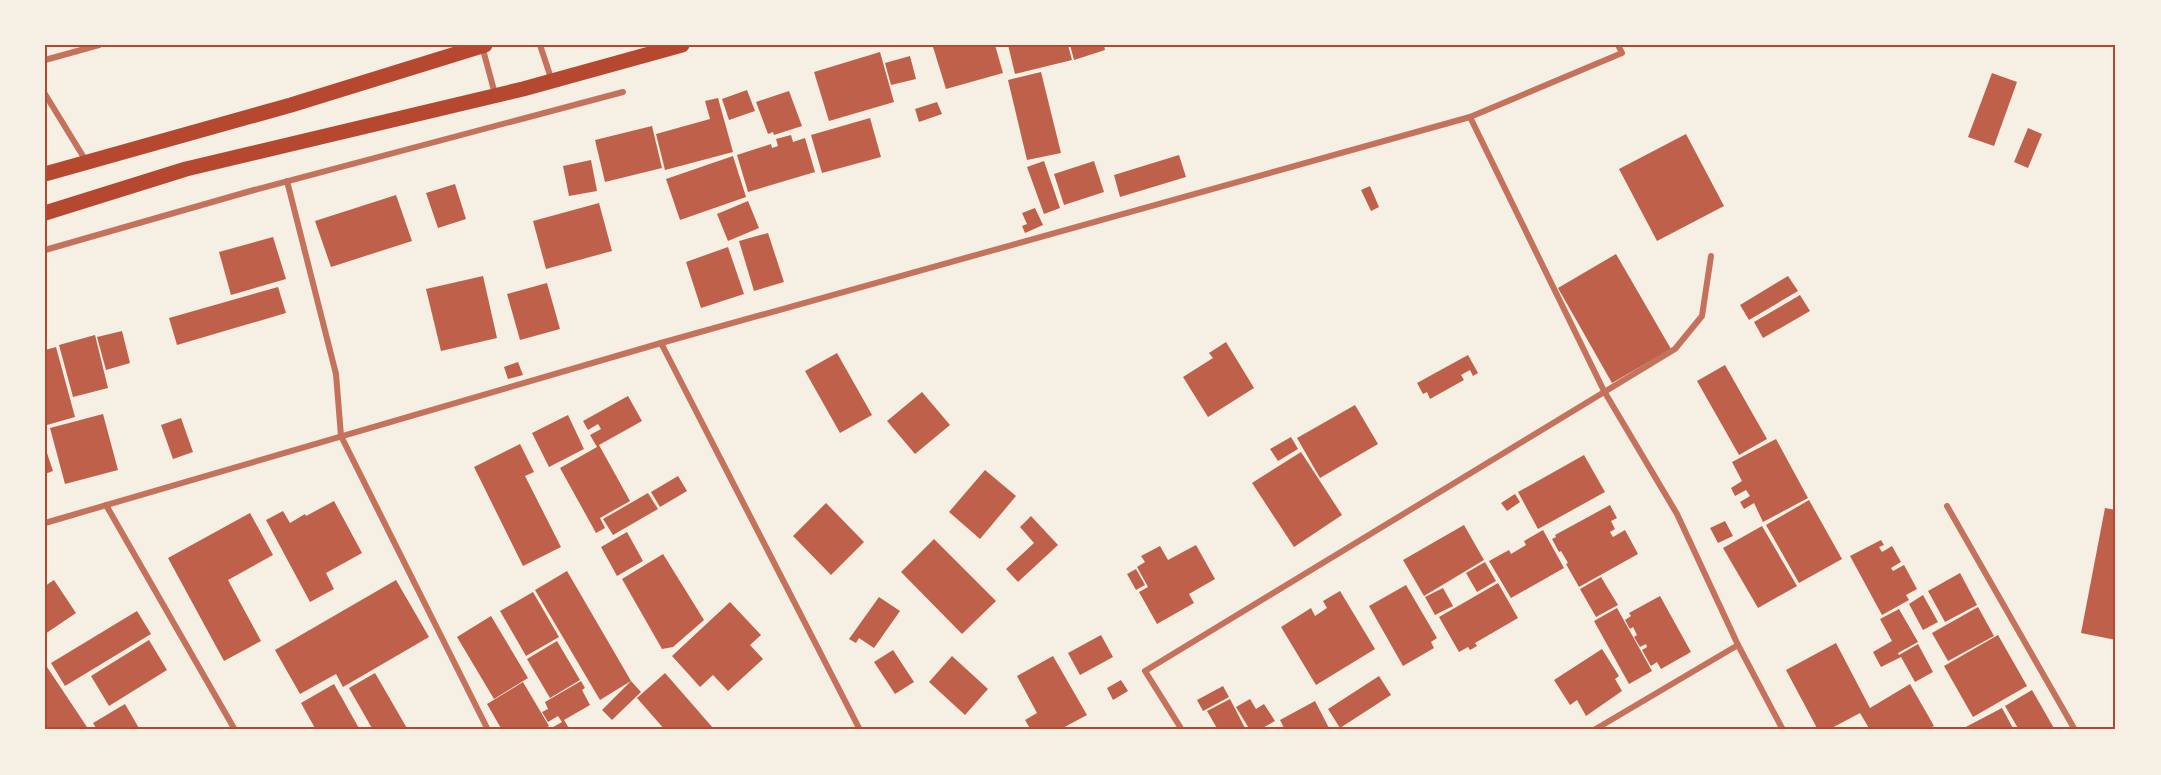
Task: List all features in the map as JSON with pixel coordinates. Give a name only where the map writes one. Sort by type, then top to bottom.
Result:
[{"type":"main road","points":[[45,174],[291,105],[483,45]]},
{"type":"main road","points":[[45,213],[186,169],[496,96],[682,45]]},
{"type":"street","points":[[45,60],[99,45]]},
{"type":"street","points":[[483,45],[496,96]]},
{"type":"street","points":[[540,45],[552,81]]},
{"type":"street","points":[[45,523],[661,343],[1470,117],[1622,53],[1618,45]]},
{"type":"street","points":[[45,250],[287,181],[623,92]]},
{"type":"street","points":[[45,94],[86,161]]},
{"type":"street","points":[[1470,117],[1604,391],[1677,514],[1738,645],[1784,730]]},
{"type":"street","points":[[287,181],[336,374],[341,436],[488,730]]},
{"type":"street","points":[[1182,730],[1146,671],[1675,349],[1701,316],[1711,256]]},
{"type":"street","points":[[661,343],[860,730]]},
{"type":"street","points":[[106,505],[235,730]]},
{"type":"street","points":[[1947,506],[2075,730]]},
{"type":"street","points":[[1594,730],[1738,645]]},
{"type":"building","points":[[995,45],[1003,73],[946,89],[933,47]]},
{"type":"building","points":[[1008,45],[1068,45],[1072,60],[1015,74]]},
{"type":"building","points":[[1070,45],[1104,45],[1105,50],[1074,60]]},
{"type":"building","points":[[880,52],[894,102],[829,121],[814,72]]},
{"type":"building","points":[[910,56],[916,79],[891,85],[885,63]]},
{"type":"building","points":[[1041,72],[1061,153],[1027,160],[1008,80]]},
{"type":"building","points":[[1992,73],[2017,82],[1994,146],[1968,137]]},
{"type":"building","points":[[747,90],[755,111],[729,120],[722,99]]},
{"type":"building","points":[[789,91],[802,126],[774,135],[773,132],[768,134],[756,102]]},
{"type":"building","points":[[718,98],[733,152],[665,170],[656,134],[710,119],[705,101]]},
{"type":"building","points":[[937,102],[942,114],[919,122],[915,109]]},
{"type":"building","points":[[870,118],[881,157],[822,173],[811,135]]},
{"type":"building","points":[[652,126],[662,168],[605,182],[595,140]]},
{"type":"building","points":[[2028,128],[2042,134],[2028,168],[2014,162]]},
{"type":"building","points":[[1686,134],[1724,206],[1657,241],[1619,169]]},
{"type":"building","points":[[791,135],[793,142],[805,138],[815,172],[748,192],[737,155],[771,144],[772,148],[778,146],[776,139]]},
{"type":"building","points":[[1179,155],[1186,177],[1120,197],[1114,175]]},
{"type":"building","points":[[733,156],[746,197],[680,220],[666,179]]},
{"type":"building","points":[[591,160],[597,191],[569,196],[563,166]]},
{"type":"building","points":[[1044,161],[1060,208],[1044,214],[1027,167]]},
{"type":"building","points":[[1094,161],[1104,192],[1064,205],[1054,174]]},
{"type":"building","points":[[455,184],[466,219],[438,228],[426,193]]},
{"type":"building","points":[[1370,186],[1379,207],[1371,211],[1361,190]]},
{"type":"building","points":[[396,195],[412,241],[331,267],[315,221]]},
{"type":"building","points":[[748,201],[759,228],[728,241],[717,214]]},
{"type":"building","points":[[599,203],[612,251],[546,269],[533,221]]},
{"type":"building","points":[[1035,208],[1043,225],[1025,233],[1022,226],[1027,224],[1022,213]]},
{"type":"building","points":[[768,233],[784,282],[754,291],[739,241]]},
{"type":"building","points":[[273,237],[286,279],[231,295],[219,252]]},
{"type":"building","points":[[728,247],[744,294],[701,308],[686,262]]},
{"type":"building","points":[[1616,254],[1671,349],[1612,383],[1558,288]]},
{"type":"building","points":[[483,276],[497,338],[441,351],[426,289]]},
{"type":"building","points":[[1788,276],[1798,291],[1749,320],[1740,305]]},
{"type":"building","points":[[547,283],[560,329],[520,340],[507,294]]},
{"type":"building","points":[[278,287],[286,313],[177,345],[169,318]]},
{"type":"building","points":[[1800,295],[1810,311],[1763,338],[1754,322]]},
{"type":"building","points":[[122,331],[130,363],[106,370],[97,337]]},
{"type":"building","points":[[95,335],[108,388],[73,397],[59,345]]},
{"type":"building","points":[[1226,342],[1254,388],[1208,417],[1183,377],[1213,358],[1209,353]]},
{"type":"building","points":[[56,347],[75,417],[47,425],[45,350]]},
{"type":"building","points":[[837,353],[872,415],[840,433],[805,371]]},
{"type":"building","points":[[1468,355],[1478,373],[1473,376],[1470,370],[1461,375],[1464,380],[1430,399],[1427,392],[1423,394],[1417,383]]},
{"type":"building","points":[[518,362],[523,375],[508,379],[504,367]]},
{"type":"building","points":[[1725,365],[1767,439],[1739,455],[1697,381]]},
{"type":"building","points":[[922,392],[950,425],[915,454],[887,421]]},
{"type":"building","points":[[628,396],[642,421],[599,445],[630,501],[600,518],[605,528],[596,533],[560,468],[597,447],[590,435],[601,429],[598,424],[588,430],[583,421]]},
{"type":"building","points":[[1355,405],[1378,444],[1320,478],[1297,438]]},
{"type":"building","points":[[103,414],[118,470],[65,484],[50,428]]},
{"type":"building","points":[[568,415],[584,449],[549,467],[532,433]]},
{"type":"building","points":[[181,418],[193,452],[173,459],[161,425]]},
{"type":"building","points":[[1291,437],[1298,449],[1278,461],[1270,449]]},
{"type":"building","points":[[1776,439],[1808,498],[1763,522],[1754,503],[1744,509],[1740,502],[1750,496],[1746,490],[1735,496],[1731,488],[1742,481],[1732,462]]},
{"type":"building","points":[[520,444],[534,472],[525,476],[561,547],[523,566],[474,467]]},
{"type":"building","points":[[45,447],[53,471],[45,474]]},
{"type":"building","points":[[1301,452],[1342,515],[1294,547],[1252,483]]},
{"type":"building","points":[[1584,455],[1605,492],[1538,529],[1518,492]]},
{"type":"building","points":[[985,470],[1016,496],[980,539],[949,512]]},
{"type":"building","points":[[678,476],[687,491],[660,507],[651,492]]},
{"type":"building","points":[[648,493],[658,509],[613,535],[603,519]]},
{"type":"building","points":[[1515,494],[1520,502],[1507,511],[1501,503]]},
{"type":"building","points":[[1809,500],[1842,559],[1799,583],[1766,525]]},
{"type":"building","points":[[334,501],[362,553],[326,573],[334,589],[310,602],[266,520],[283,511],[290,523]]},
{"type":"building","points":[[826,503],[864,542],[831,575],[793,536]]},
{"type":"building","points":[[1610,505],[1617,518],[1611,521],[1615,529],[1610,532],[1613,537],[1625,530],[1638,554],[1579,587],[1566,564],[1568,563],[1552,539],[1556,537],[1555,535]]},
{"type":"building","points":[[2105,508],[2116,510],[2116,640],[2081,633]]},
{"type":"building","points":[[250,513],[273,555],[228,580],[261,641],[224,661],[168,558]]},
{"type":"building","points":[[1031,516],[1058,545],[1018,582],[1006,569],[1034,543],[1020,527]]},
{"type":"building","points":[[1725,521],[1733,536],[1718,543],[1710,528]]},
{"type":"building","points":[[1464,525],[1484,560],[1424,596],[1403,560]]},
{"type":"building","points":[[1762,526],[1797,586],[1758,608],[1723,548]]},
{"type":"building","points":[[1543,530],[1564,568],[1511,598],[1489,561],[1509,550],[1511,554],[1526,545],[1524,541]]},
{"type":"building","points":[[627,532],[643,561],[617,576],[601,547]]},
{"type":"building","points":[[934,539],[996,601],[962,634],[901,572]]},
{"type":"building","points":[[1881,540],[1884,545],[1879,547],[1882,552],[1892,546],[1901,562],[1891,568],[1893,571],[1904,565],[1917,589],[1906,595],[1909,600],[1882,615],[1850,556]]},
{"type":"building","points":[[1196,545],[1215,579],[1189,594],[1194,603],[1157,624],[1139,592],[1148,587],[1137,567],[1145,562],[1141,556],[1160,546],[1168,560]]},
{"type":"building","points":[[663,554],[704,620],[673,647],[662,649],[622,579]]},
{"type":"building","points":[[1485,562],[1496,581],[1477,592],[1466,573]]},
{"type":"building","points":[[1136,569],[1145,585],[1136,590],[1127,574]]},
{"type":"building","points":[[567,571],[631,681],[600,700],[535,590]]},
{"type":"building","points":[[1960,573],[1977,605],[1945,622],[1928,591]]},
{"type":"building","points":[[1601,577],[1618,605],[1596,617],[1580,589]]},
{"type":"building","points":[[54,580],[76,613],[45,634],[45,586]]},
{"type":"building","points":[[396,580],[429,637],[343,687],[336,674],[300,694],[275,650]]},
{"type":"building","points":[[1498,583],[1518,618],[1475,643],[1477,646],[1470,650],[1468,647],[1459,652],[1439,617]]},
{"type":"building","points":[[1406,585],[1437,638],[1431,642],[1434,648],[1403,666],[1369,606]]},
{"type":"building","points":[[1443,588],[1453,606],[1435,615],[1425,597]]},
{"type":"building","points":[[1340,591],[1375,649],[1316,685],[1281,627],[1311,608],[1315,616],[1327,608],[1323,601]]},
{"type":"building","points":[[533,592],[559,637],[526,656],[500,611]]},
{"type":"building","points":[[1923,595],[1938,622],[1923,630],[1909,604]]},
{"type":"building","points":[[1660,596],[1691,652],[1661,669],[1657,662],[1651,666],[1642,650],[1647,647],[1646,644],[1640,647],[1634,637],[1637,635],[1633,627],[1630,629],[1625,620],[1631,616],[1629,613]]},
{"type":"building","points":[[879,597],[900,611],[874,648],[859,638],[856,643],[849,639]]},
{"type":"building","points":[[730,602],[761,635],[750,645],[763,659],[728,691],[713,675],[700,687],[672,656]]},
{"type":"building","points":[[1978,607],[1994,636],[1948,661],[1932,633]]},
{"type":"building","points":[[1617,608],[1652,671],[1629,684],[1594,621]]},
{"type":"building","points":[[1899,609],[1918,642],[1898,653],[1899,655],[1918,644],[1933,672],[1915,682],[1901,657],[1881,667],[1873,652],[1892,641],[1880,619]]},
{"type":"building","points":[[137,611],[151,634],[65,686],[51,663]]},
{"type":"building","points":[[491,616],[528,678],[494,699],[457,637]]},
{"type":"building","points":[[1101,635],[1113,657],[1080,675],[1068,653]]},
{"type":"building","points":[[1998,635],[2027,686],[1973,717],[1944,666]]},
{"type":"building","points":[[149,640],[167,670],[109,706],[91,676]]},
{"type":"building","points":[[557,641],[580,680],[550,698],[527,659]]},
{"type":"building","points":[[1836,643],[1870,708],[1910,684],[1934,726],[1926,730],[1870,730],[1860,713],[1828,730],[1818,730],[1786,670]]},
{"type":"building","points":[[1602,649],[1619,676],[1615,679],[1622,691],[1586,716],[1577,700],[1570,705],[1554,680]]},
{"type":"building","points":[[893,650],[914,682],[895,694],[874,662]]},
{"type":"building","points":[[952,656],[988,689],[965,715],[929,682]]},
{"type":"building","points":[[1053,656],[1087,715],[1059,730],[1031,730],[1025,720],[1037,713],[1017,676]]},
{"type":"building","points":[[45,664],[89,730],[45,730]]},
{"type":"building","points":[[375,673],[408,730],[373,730],[349,688]]},
{"type":"building","points":[[665,673],[713,728],[711,730],[665,730],[637,698]]},
{"type":"building","points":[[1379,676],[1391,695],[1340,728],[1328,709]]},
{"type":"building","points":[[1121,680],[1128,691],[1113,700],[1107,688]]},
{"type":"building","points":[[581,681],[585,688],[582,690],[590,705],[564,720],[570,730],[548,730],[562,722],[558,716],[548,722],[542,712],[548,709],[545,702]]},
{"type":"building","points":[[631,681],[641,692],[612,720],[602,710]]},
{"type":"building","points":[[523,682],[549,726],[542,730],[502,730],[487,704]]},
{"type":"building","points":[[334,684],[360,730],[316,730],[301,703]]},
{"type":"building","points":[[1223,686],[1229,697],[1203,711],[1197,700]]},
{"type":"building","points":[[2032,690],[2055,730],[2019,730],[2005,706]]},
{"type":"building","points":[[1230,699],[1246,730],[1218,730],[1207,711]]},
{"type":"building","points":[[1250,699],[1256,709],[1264,704],[1275,721],[1259,730],[1250,730],[1236,707]]},
{"type":"building","points":[[1315,701],[1330,730],[1285,730],[1280,720]]},
{"type":"building","points":[[125,704],[140,730],[97,730],[93,723]]},
{"type":"building","points":[[2002,708],[2014,730],[1960,730]]}]
